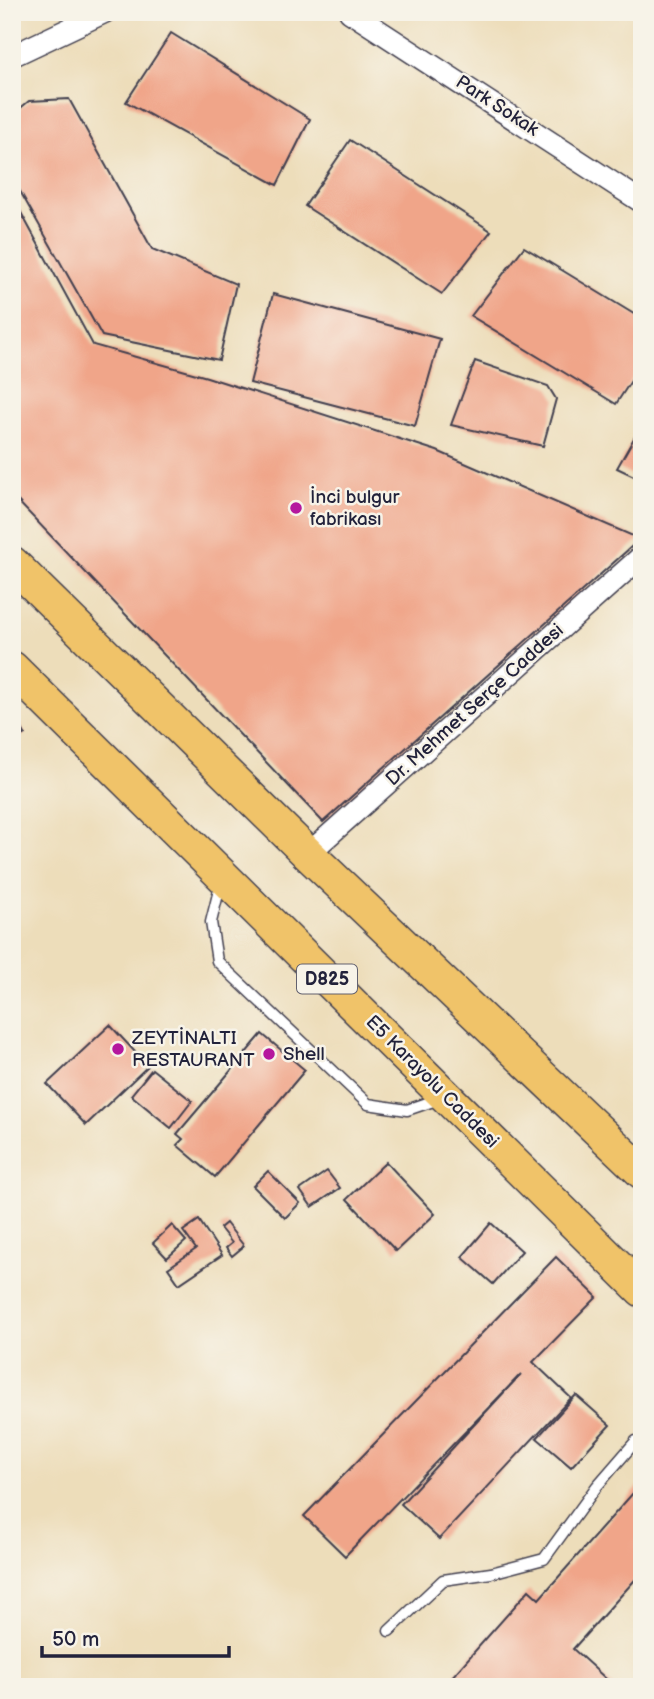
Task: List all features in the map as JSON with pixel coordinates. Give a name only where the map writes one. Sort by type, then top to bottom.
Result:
[{"type":"highway","points":[[12,563],[308,854],[642,1172]]},
{"type":"highway","name":"E5 Karayolu Caddesi","points":[[12,668],[642,1290]]},
{"type":"street","points":[[12,56],[105,12]]},
{"type":"street","name":"Park Sokak","points":[[350,12],[642,202]]},
{"type":"street","name":"Dr. Mehmet Serçe Caddesi","points":[[308,854],[642,556]]},
{"type":"lane","points":[[222,876],[211,922],[217,961],[368,1104],[407,1110],[447,1096]]},
{"type":"lane","points":[[389,1631],[443,1580],[491,1573],[544,1559],[597,1486],[636,1441],[642,1441]]},
{"type":"building","points":[[171,33],[310,119],[277,185],[126,102]]},
{"type":"building","points":[[69,99],[152,249],[236,284],[219,360],[102,336],[12,177],[12,115],[29,101]]},
{"type":"building","points":[[350,140],[491,231],[442,294],[305,206]]},
{"type":"building","name":"İnci bulgur fabrikası","points":[[12,196],[93,345],[207,377],[437,451],[640,539],[323,822],[12,495]]},
{"type":"building","points":[[524,247],[642,319],[642,364],[616,404],[471,316]]},
{"type":"building","points":[[273,294],[440,339],[415,426],[250,383]]},
{"type":"building","points":[[475,361],[548,386],[556,399],[543,446],[451,425]]},
{"type":"building","points":[[642,424],[642,480],[617,468]]},
{"type":"building","points":[[15,716],[25,734],[14,740],[12,718]]},
{"type":"building","points":[[110,1025],[148,1066],[86,1125],[47,1084]]},
{"type":"building","points":[[262,1034],[305,1070],[215,1177],[177,1145],[183,1139],[177,1134]]},
{"type":"building","points":[[152,1069],[192,1101],[171,1128],[131,1095]]},
{"type":"building","points":[[386,1162],[435,1214],[396,1251],[347,1199]]},
{"type":"building","points":[[268,1171],[300,1203],[285,1218],[253,1186]]},
{"type":"building","points":[[327,1171],[340,1188],[312,1207],[300,1190]]},
{"type":"building","points":[[199,1220],[222,1255],[179,1284],[168,1268],[196,1249],[183,1231]]},
{"type":"building","points":[[226,1223],[244,1246],[232,1256],[226,1248],[232,1243],[220,1228]]},
{"type":"building","points":[[491,1223],[522,1251],[493,1284],[462,1257]]},
{"type":"building","points":[[172,1225],[186,1241],[167,1258],[153,1243]]},
{"type":"building","points":[[556,1257],[597,1297],[533,1362],[571,1398],[439,1539],[401,1504],[521,1374],[345,1556],[304,1516]]},
{"type":"building","points":[[576,1395],[610,1425],[571,1467],[537,1438]]},
{"type":"building","points":[[642,1483],[642,1572],[573,1649],[615,1687],[443,1687],[529,1590],[539,1599]]},
{"type":"place","name":"İnci bulgur fabrikası","points":[[296,508]]},
{"type":"place","name":"ZEYTİNALTI RESTAURANT","points":[[118,1049]]},
{"type":"place","name":"Shell","points":[[269,1054]]}]
